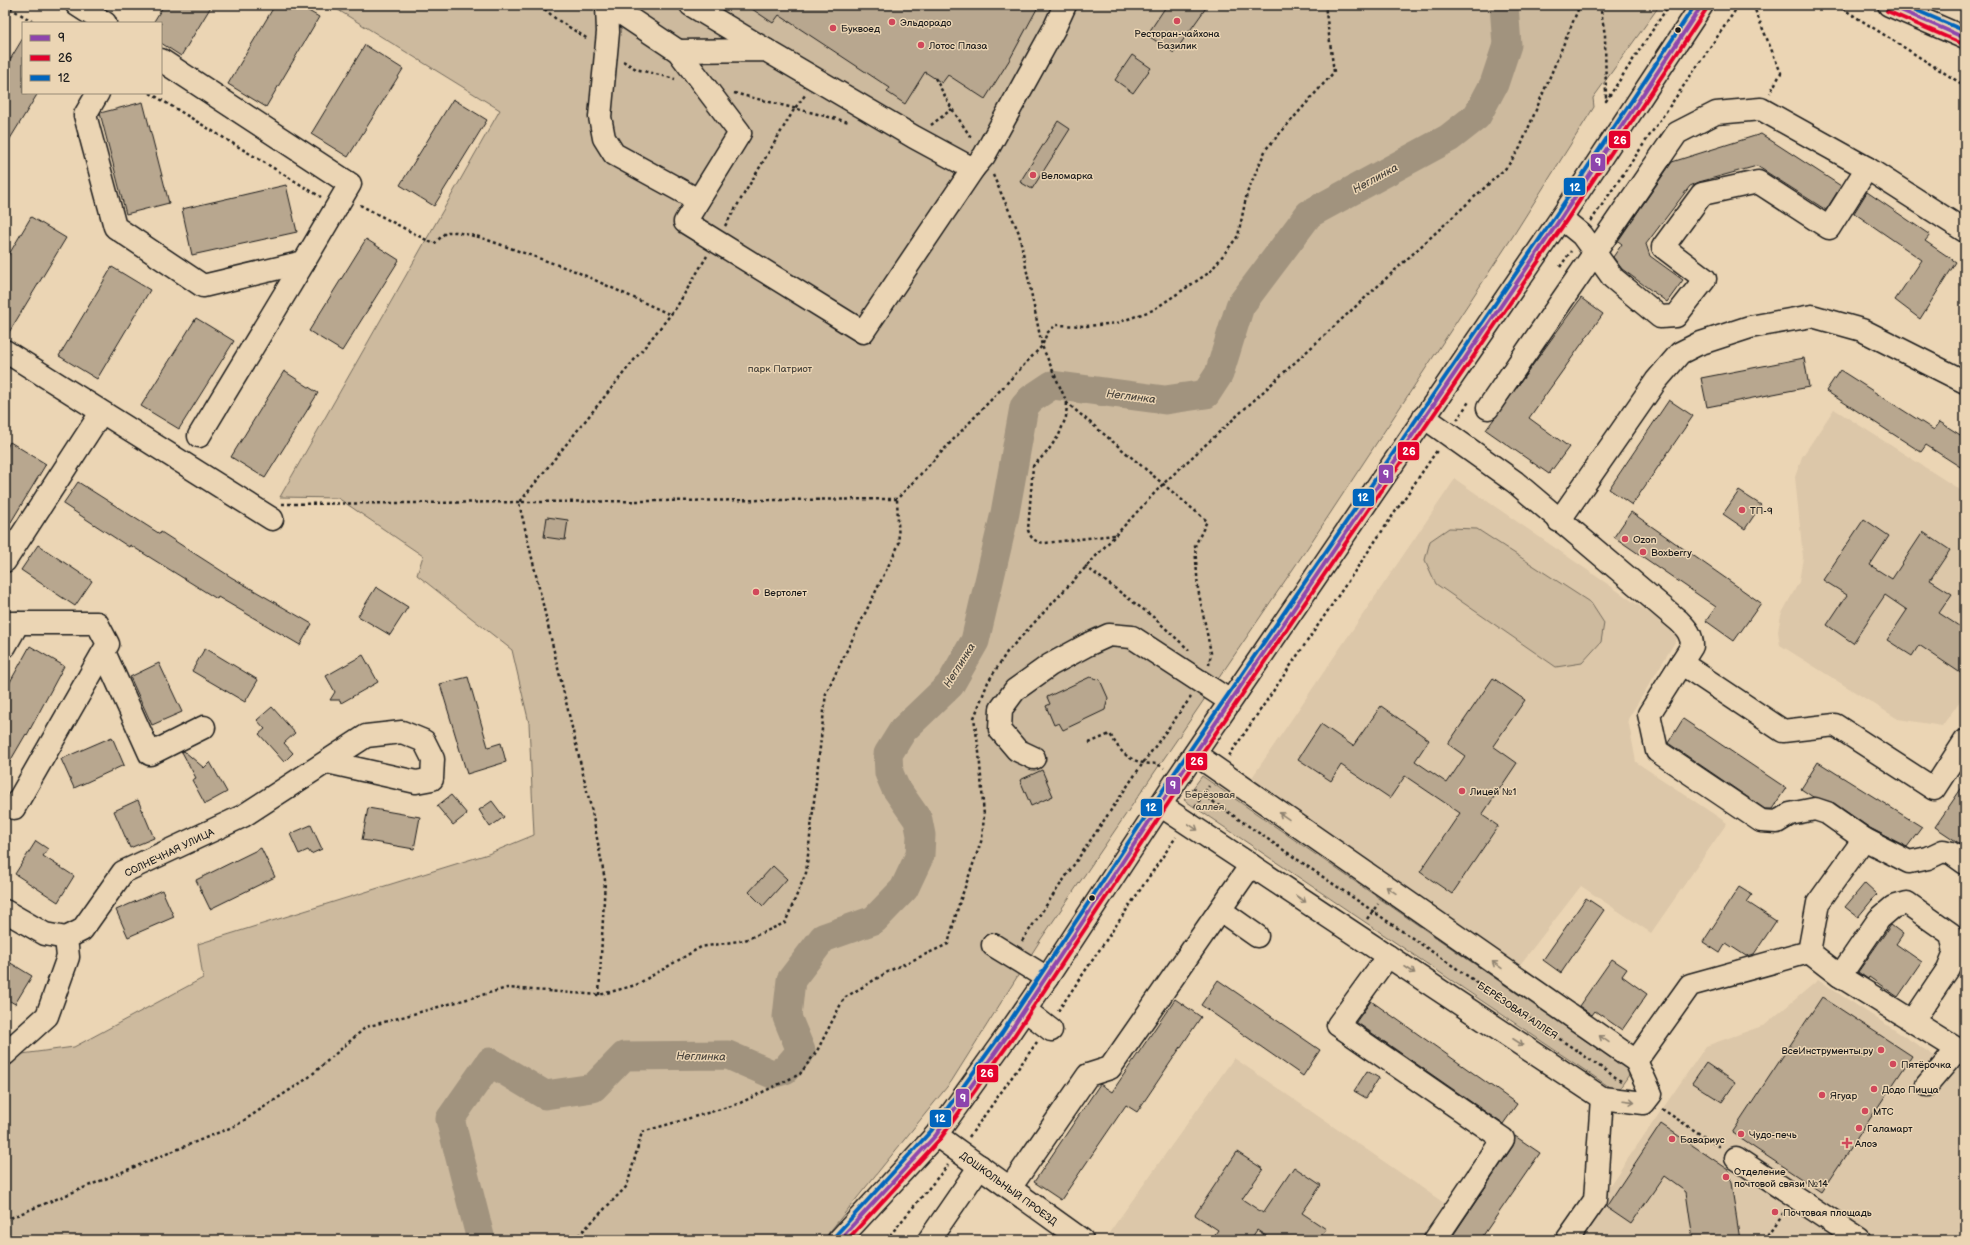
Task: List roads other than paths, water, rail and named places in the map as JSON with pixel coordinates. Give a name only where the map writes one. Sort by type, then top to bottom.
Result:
[{"type":"street","points":[[77,5],[102,22]]},
{"type":"street","points":[[608,5],[678,51],[740,133],[685,222],[863,332],[978,163],[1054,29],[1065,5]]},
{"type":"street","points":[[608,5],[608,32],[600,116],[604,138],[614,154],[698,200]]},
{"type":"street","points":[[690,5],[914,137],[978,163]]},
{"type":"street","points":[[839,1240],[936,1135],[1047,978],[1194,754],[1561,218],[1702,5]]},
{"type":"street","points":[[1889,5],[1965,38]]},
{"type":"street","points":[[678,51],[766,50]]},
{"type":"street","points":[[162,61],[350,184],[199,436]]},
{"type":"street","points":[[97,94],[86,115],[115,227],[203,286],[304,262]]},
{"type":"street","points":[[1481,401],[1588,243],[1677,133],[1716,113],[1761,109],[1867,168],[1965,231]]},
{"type":"street","points":[[1561,218],[1588,243],[1613,278],[1660,316],[1676,316],[1705,278],[1663,247],[1702,194],[1758,182],[1829,228],[1867,168]]},
{"type":"street","points":[[1559,521],[1656,381],[1680,353],[1698,344],[1750,327],[1812,316],[1862,330],[1965,382]]},
{"type":"street","points":[[5,351],[101,413],[272,519]]},
{"type":"street","points":[[5,561],[101,413]]},
{"type":"street","points":[[1424,417],[1515,482],[1559,521],[1679,621],[1688,631],[1692,638],[1692,646],[1649,714],[1657,751],[1761,821],[1777,822],[1790,814],[1815,809],[1827,813],[1864,839],[1909,862],[1928,858],[1942,851],[1951,853],[1965,864]]},
{"type":"street","points":[[5,646],[11,623],[97,623],[108,644],[14,808]]},
{"type":"street","points":[[1034,758],[1017,750],[1000,730],[1001,709],[1015,690],[1050,665],[1087,644],[1108,635],[1132,637],[1230,701]]},
{"type":"street","points":[[104,652],[150,754],[204,727]]},
{"type":"street","points":[[1681,663],[1783,731],[1835,725],[1934,789],[1965,741]]},
{"type":"street","points":[[1160,805],[1602,1098],[1644,1103],[1649,1097],[1636,1061],[1194,754]]},
{"type":"street","name":"СОЛНЕЧНАЯ УЛИЦА","points":[[66,938],[82,930],[123,872],[243,816],[328,762]]},
{"type":"street","points":[[1809,952],[1818,903],[1864,839]]},
{"type":"street","points":[[1010,1188],[1088,1075],[1110,1068],[1251,865]]},
{"type":"street","points":[[1840,976],[1879,919],[1893,907],[1907,903],[1951,934],[1955,952],[1948,969],[1913,1021]]},
{"type":"street","points":[[1220,910],[1257,936]]},
{"type":"street","points":[[5,911],[45,934],[66,938],[68,957],[47,1016],[5,1054]]},
{"type":"street","points":[[993,945],[1047,978]]},
{"type":"street","points":[[1809,952],[1840,976],[1961,1052],[1927,1085]]},
{"type":"street","points":[[1636,1061],[1690,985],[1809,952]]},
{"type":"street","points":[[1388,956],[1338,1025],[1503,1139],[1435,1240]]},
{"type":"street","points":[[1567,1240],[1595,1200],[1602,1098]]},
{"type":"street","name":"ДОШКОЛЬНЫЙ ПРОЕЗД","points":[[936,1135],[1082,1240]]},
{"type":"street","points":[[1736,1158],[1860,1240]]},
{"type":"street","points":[[929,1240],[980,1166]]},
{"type":"waterway","name":"Неглинка","points":[[481,1240],[450,1119],[490,1062],[545,1095],[593,1088],[624,1056],[728,1055],[772,1074],[785,1070],[801,1051],[787,1017],[791,980],[823,938],[874,920],[904,889],[920,855],[921,835],[918,820],[895,787],[889,773],[888,754],[903,730],[950,685],[975,641],[1005,513],[1024,407],[1031,399],[1052,385],[1165,400],[1206,394],[1219,374],[1240,306],[1309,214],[1449,138],[1477,116],[1494,84],[1507,45],[1504,5]]},
{"type":"place","name":"Ресторан-чайхона Базилик","points":[[1177,21]]},
{"type":"place","name":"Эльдорадо","points":[[892,22]]},
{"type":"place","name":"Буквоед","points":[[833,28]]},
{"type":"place","name":"Лотос Плаза","points":[[921,45]]},
{"type":"place","name":"Веломарка","points":[[1033,175]]},
{"type":"place","name":"ТП-9","points":[[1742,510]]},
{"type":"place","name":"Ozon","points":[[1625,539]]},
{"type":"place","name":"Boxberry","points":[[1643,552]]},
{"type":"place","name":"Вертолет","points":[[756,592]]},
{"type":"place","name":"Лицей №1","points":[[1462,791]]},
{"type":"place","name":"ВсеИнструменты.ру","points":[[1881,1050]]},
{"type":"place","name":"Пятёрочка","points":[[1893,1064]]},
{"type":"place","name":"Додо Пицца","points":[[1874,1089]]},
{"type":"place","name":"Ягуар","points":[[1822,1095]]},
{"type":"place","name":"МТС","points":[[1865,1111]]},
{"type":"place","name":"Галамарт","points":[[1859,1128]]},
{"type":"place","name":"Чудо-печь","points":[[1741,1134]]},
{"type":"place","name":"Бавариус","points":[[1672,1139]]},
{"type":"place","name":"Алоэ","points":[[1847,1143]]},
{"type":"place","name":"Отделение почтовой связи №14","points":[[1726,1177]]},
{"type":"place","name":"Почтовая площадь","points":[[1775,1212]]},
{"type":"park label","name":"парк Патриот","points":[[780,368]]},
{"type":"park label","name":"Берёзовая аллея","points":[[1210,800]]}]
